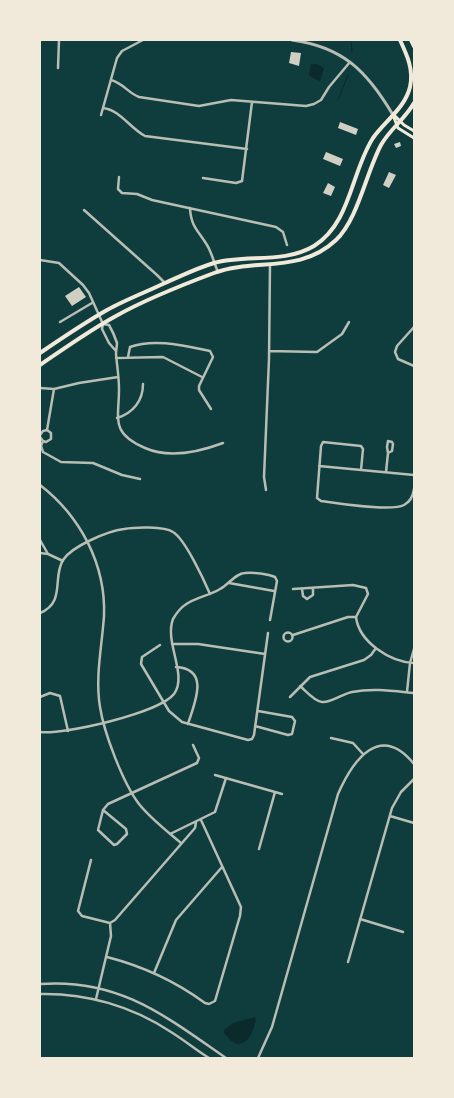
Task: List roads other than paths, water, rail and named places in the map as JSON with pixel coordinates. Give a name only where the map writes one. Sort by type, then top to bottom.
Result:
[{"type":"main road","points":[[40,353],[98,315],[165,283],[214,263],[235,259],[291,255],[307,250],[326,235],[338,220],[345,206],[372,140],[406,98],[412,77],[407,55],[400,40]]},
{"type":"main road","points":[[411,40],[414,46]]},
{"type":"main road","points":[[40,365],[103,324],[130,309],[218,272],[233,268],[302,260],[323,250],[343,231],[354,210],[376,156],[387,136],[414,103]]},
{"type":"main road","points":[[393,115],[401,131],[414,138]]},
{"type":"main road","points":[[398,124],[414,131]]},
{"type":"main road","points":[[345,206],[354,210]]},
{"type":"street","points":[[58,68],[59,40]]},
{"type":"street","points":[[101,114],[119,55],[143,40]]},
{"type":"street","points":[[292,40],[327,48],[350,62],[376,88],[393,115]]},
{"type":"street","points":[[111,80],[122,84],[134,95],[145,99],[199,106],[230,100],[302,106],[314,104],[324,96],[328,87],[350,62]]},
{"type":"street","points":[[203,178],[240,183],[243,178],[252,102]]},
{"type":"street","points":[[103,108],[114,111],[132,128],[145,136],[247,149]]},
{"type":"street","points":[[119,177],[118,189],[122,193],[135,194],[152,200],[276,227],[283,231],[287,245]]},
{"type":"street","points":[[190,208],[193,227],[206,243],[218,272]]},
{"type":"street","points":[[84,210],[165,283]]},
{"type":"street","points":[[40,260],[59,263],[83,285],[89,293],[103,324],[102,330],[116,351]]},
{"type":"street","points":[[266,490],[264,477],[270,265]]},
{"type":"street","points":[[60,322],[92,303]]},
{"type":"street","points":[[269,351],[317,352],[342,334],[349,322]]},
{"type":"street","points":[[103,324],[109,325],[117,343],[117,418],[124,435],[148,450],[165,454],[200,451],[223,443]]},
{"type":"street","points":[[414,327],[397,346],[395,352],[398,359],[414,366]]},
{"type":"street","points":[[128,357],[128,349],[132,346],[150,344],[168,344],[212,353],[199,389],[211,410]]},
{"type":"street","points":[[116,358],[162,357],[203,377]]},
{"type":"street","points":[[40,388],[54,390],[79,382],[118,377]]},
{"type":"street","points":[[117,418],[127,414],[136,406],[142,396],[143,384]]},
{"type":"street","points":[[47,430],[54,390]]},
{"type":"street","points":[[47,430],[43,430],[40,435],[43,441],[41,446],[42,452],[55,459],[66,463],[93,463],[122,476],[140,479]]},
{"type":"street","points":[[43,441],[48,442],[52,438],[51,433],[47,430]]},
{"type":"street","points":[[361,470],[363,449],[359,445],[323,442],[316,496],[321,501],[375,507],[401,506],[409,501],[414,489]]},
{"type":"street","points":[[386,472],[388,453]]},
{"type":"street","points":[[319,466],[414,475]]},
{"type":"street","points":[[40,485],[67,510],[88,543],[100,575],[103,600],[99,691],[103,722],[113,752],[132,793],[145,811],[181,843]]},
{"type":"street","points":[[40,613],[50,607],[56,598],[59,572],[63,561],[75,549],[107,534],[124,529],[161,529],[173,532],[181,540],[210,594]]},
{"type":"street","points":[[40,540],[48,554]]},
{"type":"street","points":[[40,553],[48,554],[63,561]]},
{"type":"street","points":[[40,732],[68,731],[142,712],[164,702],[173,695],[178,686],[172,644],[172,625],[176,614],[185,605],[210,594],[243,573],[273,576],[277,581],[270,620]]},
{"type":"street","points":[[229,583],[274,592]]},
{"type":"street","points":[[293,589],[353,585],[366,588],[368,594],[356,617],[365,636],[376,648],[390,656],[412,663]]},
{"type":"street","points":[[302,589],[303,596],[307,599],[313,596],[313,588]]},
{"type":"street","points":[[293,635],[348,617],[356,617]]},
{"type":"street","points":[[160,645],[143,656],[140,662],[173,716],[188,724],[248,740],[252,739],[258,711],[268,633]]},
{"type":"street","points":[[172,644],[198,644],[265,654]]},
{"type":"street","points":[[290,697],[300,686],[316,674],[364,660],[376,648]]},
{"type":"street","points":[[407,692],[414,649]]},
{"type":"street","points":[[176,667],[192,672],[198,682],[198,690],[188,724]]},
{"type":"street","points":[[300,686],[317,700],[324,702],[343,694],[365,690],[385,689],[414,693]]},
{"type":"street","points":[[40,697],[50,694],[60,696],[68,731]]},
{"type":"street","points":[[255,726],[288,735],[292,734],[295,721],[292,717],[258,711]]},
{"type":"street","points":[[331,738],[353,743],[363,754]]},
{"type":"street","points":[[103,810],[127,832],[126,836],[118,844],[114,844],[98,830],[103,810],[108,804],[197,763],[199,758],[193,745]]},
{"type":"street","points":[[258,1058],[272,1028],[338,794],[348,774],[363,754],[376,747],[388,746],[403,753],[414,764]]},
{"type":"street","points":[[215,775],[282,794]]},
{"type":"street","points":[[170,834],[212,815],[217,810],[226,778]]},
{"type":"street","points":[[348,962],[390,816],[397,799],[414,779]]},
{"type":"street","points":[[259,849],[275,792]]},
{"type":"street","points":[[390,816],[414,823]]},
{"type":"street","points":[[107,957],[154,973],[180,986],[205,1003],[209,1004],[215,1001],[241,911],[201,820]]},
{"type":"street","points":[[91,860],[78,911],[81,916],[110,923],[115,920],[195,828],[196,822]]},
{"type":"street","points":[[154,973],[175,921],[222,867]]},
{"type":"street","points":[[360,919],[403,932]]},
{"type":"street","points":[[96,1000],[107,957],[111,934],[110,923]]},
{"type":"street","points":[[40,984],[71,983],[120,994],[146,1005],[185,1028],[226,1058]]},
{"type":"street","points":[[40,994],[72,995],[127,1009],[162,1026],[209,1058]]},
{"type":"water","points":[[311,64],[317,64],[324,68],[320,81],[309,75]]},
{"type":"water","points":[[255,1017],[256,1020],[252,1032],[245,1042],[237,1044],[224,1033],[224,1030],[233,1023]]},
{"type":"waterway","points":[[351,40],[352,52]]},
{"type":"waterway","points":[[338,100],[348,75]]}]
